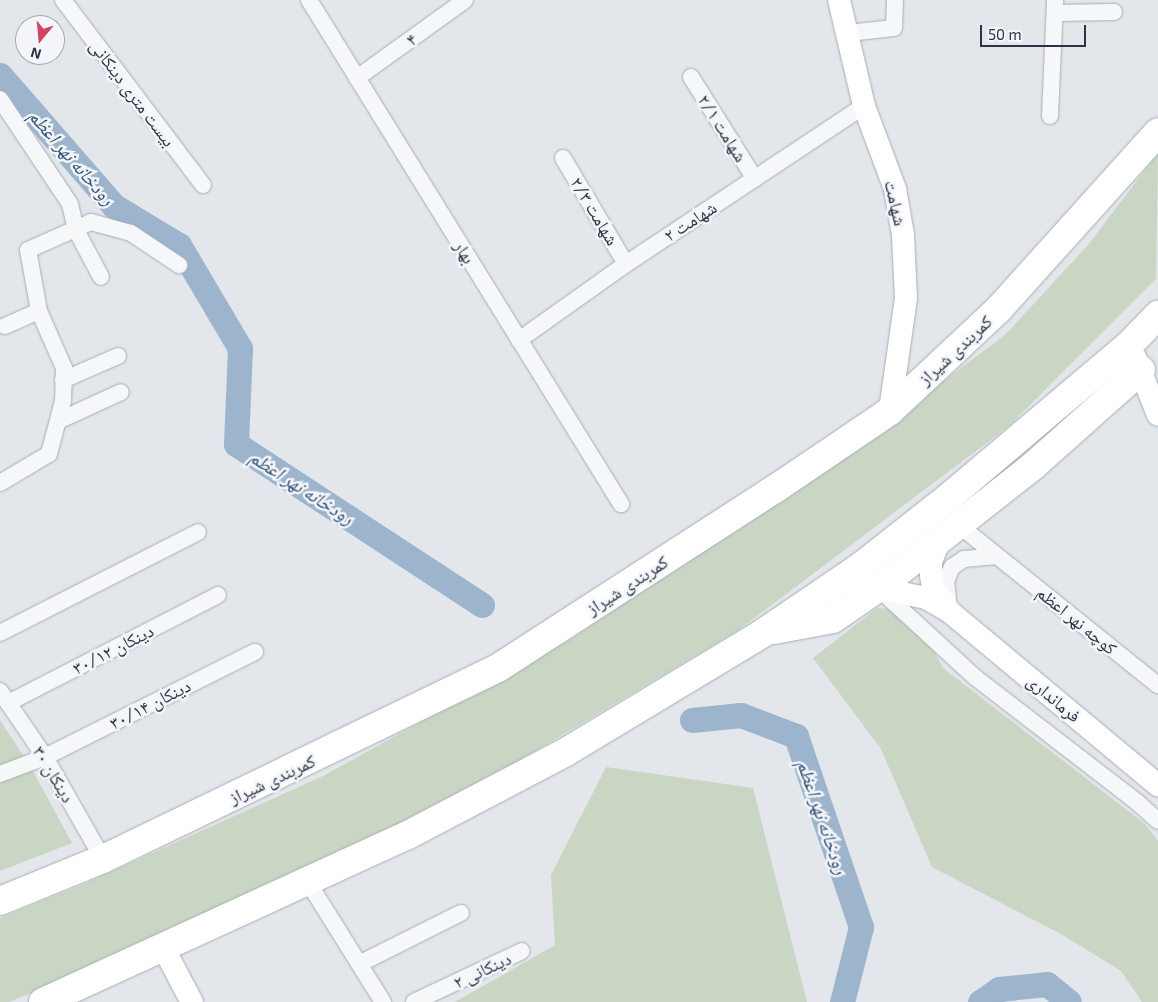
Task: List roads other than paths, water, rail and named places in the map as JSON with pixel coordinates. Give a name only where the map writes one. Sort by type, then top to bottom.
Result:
[{"type":"highway","name":"کمربندی شیراز","points":[[0,901],[103,859],[498,668],[890,412],[998,310],[1158,132]]},
{"type":"highway","points":[[43,1002],[164,949],[408,835],[566,752],[762,633],[860,567],[911,528],[1129,345],[1158,315]]},
{"type":"highway","points":[[762,633],[833,619],[878,588],[950,534],[1032,467],[1141,370]]},
{"type":"street","name":"بیست متری دینکانی","points":[[63,0],[203,185]]},
{"type":"street","name":"بهار","points":[[309,0],[621,504]]},
{"type":"street","name":"۴","points":[[357,78],[465,0]]},
{"type":"street","name":"شهامت","points":[[839,0],[864,106],[895,189],[904,235],[906,298],[890,412]]},
{"type":"street","points":[[848,32],[894,28],[895,2]]},
{"type":"street","points":[[1050,116],[1055,7],[1114,12]]},
{"type":"street","name":"۲/۱ شهامت","points":[[692,77],[754,179]]},
{"type":"street","points":[[0,99],[70,204],[76,230],[101,277]]},
{"type":"street","name":"۲ شهامت","points":[[519,340],[626,264],[864,106]]},
{"type":"street","name":"۲/۳ شهامت","points":[[563,158],[626,264]]},
{"type":"street","points":[[0,483],[49,454],[58,420],[63,380],[64,368],[39,311],[28,250],[91,222],[131,233],[179,265]]},
{"type":"street","points":[[5,326],[39,311]]},
{"type":"street","points":[[1129,345],[1141,370],[1158,415]]},
{"type":"street","points":[[63,380],[118,356]]},
{"type":"street","points":[[58,420],[121,392]]},
{"type":"street","points":[[0,633],[198,532]]},
{"type":"street","name":"کوچه نهر اعظم","points":[[950,534],[996,556],[1158,685]]},
{"type":"street","name":"فرمانداری","points":[[950,534],[931,562],[931,575],[933,587],[950,612]]},
{"type":"street","points":[[950,612],[946,581],[952,567],[964,559],[996,556]]},
{"type":"street","points":[[878,588],[976,678],[1137,802],[1158,821]]},
{"type":"street","name":"فرمانداری","points":[[878,588],[926,598],[950,612],[1158,785]]},
{"type":"street","name":"۳۰/۱۲ دینکان","points":[[4,697],[218,595]]},
{"type":"street","name":"۳۰/۱۴ دینکان","points":[[0,774],[45,757],[255,652]]},
{"type":"street","name":"۳۰ دینکان","points":[[4,697],[45,757],[103,859]]},
{"type":"street","points":[[308,882],[383,1002]]},
{"type":"street","points":[[359,964],[461,913]]},
{"type":"street","points":[[164,949],[192,1002]]},
{"type":"street","name":"۲ دینکانی","points":[[414,1002],[522,951]]},
{"type":"waterway","name":"رودخانه نهر اعظم","points":[[0,75],[114,206],[179,245],[240,348],[236,444],[482,605]]},
{"type":"waterway","name":"رودخانه نهر اعظم","points":[[692,720],[741,715],[796,736],[861,927],[842,1002]]},
{"type":"waterway","name":"رودخانه نهر اعظم","points":[[980,1002],[999,989],[1047,984],[1069,1002]]}]
